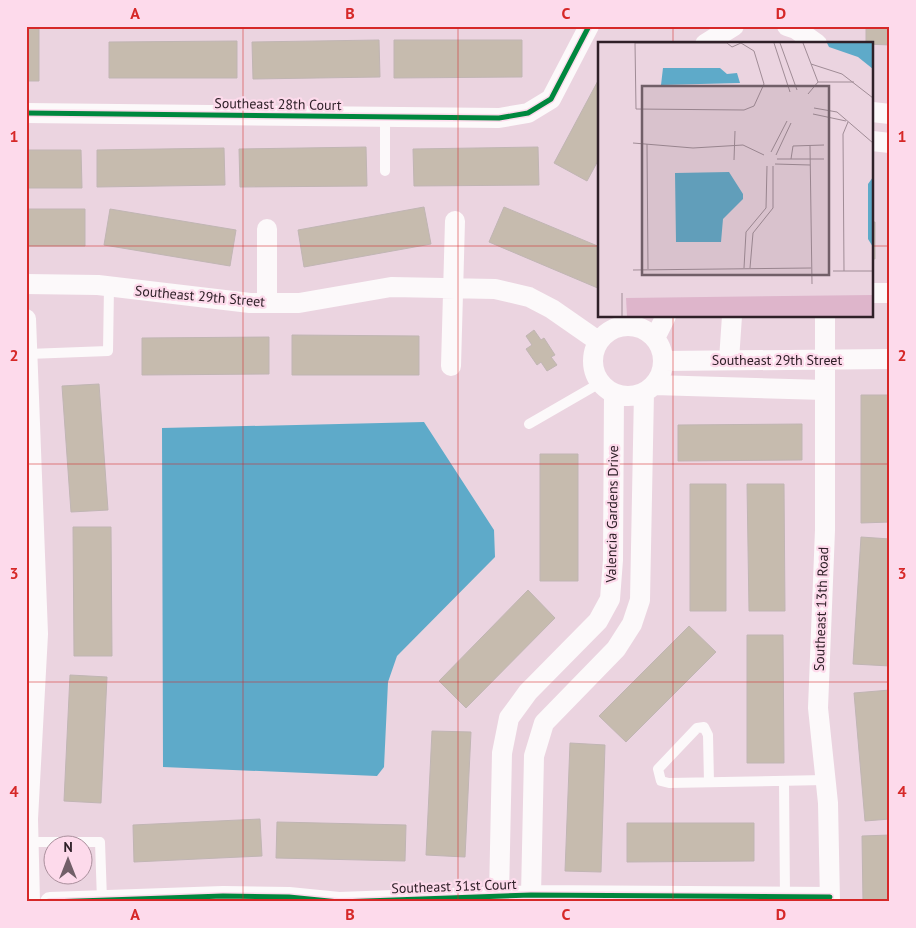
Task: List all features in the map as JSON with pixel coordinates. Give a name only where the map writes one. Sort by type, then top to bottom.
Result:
[{"type":"street","name":"Southeast 28th Court","points":[[26,113],[499,118],[528,113],[550,100],[589,26]]},
{"type":"street","points":[[787,26],[818,36]]},
{"type":"street","points":[[707,42],[729,27]]},
{"type":"street","points":[[874,112],[890,114]]},
{"type":"street","points":[[874,141],[890,143]]},
{"type":"street","points":[[451,366],[455,221]]},
{"type":"street","points":[[268,229],[268,303]]},
{"type":"street","name":"Southeast 29th Street","points":[[26,284],[109,287],[182,296],[268,303],[299,302],[391,287],[495,289],[529,298],[552,309],[598,341]]},
{"type":"street","points":[[874,293],[890,293]]},
{"type":"street","points":[[655,338],[665,318]]},
{"type":"street","points":[[729,360],[732,318]]},
{"type":"street","name":"Southeast 13th Road","points":[[825,318],[825,530],[818,708],[825,780],[830,900]]},
{"type":"street","points":[[26,319],[38,634],[29,842],[30,902]]},
{"type":"street","points":[[636,321],[660,345],[663,361],[659,378],[649,388],[634,395],[607,388],[593,362],[594,351],[598,341],[614,328],[636,321]]},
{"type":"street","name":"Southeast 29th Street","points":[[663,361],[890,359]]},
{"type":"street","name":"Valencia Gardens Drive","points":[[499,896],[502,753],[510,718],[528,692],[598,621],[610,599],[613,560],[607,388]]},
{"type":"street","points":[[531,895],[534,756],[544,723],[616,649],[632,624],[640,600],[649,388]]},
{"type":"street","name":"Southeast 29th Street","points":[[649,388],[825,390]]},
{"type":"street","name":"Southeast 31st Court","points":[[50,902],[223,896],[290,897],[339,902],[531,895],[786,897],[830,900]]},
{"type":"lane","points":[[385,117],[386,171]]},
{"type":"lane","points":[[28,354],[108,351],[109,287]]},
{"type":"lane","points":[[529,424],[607,388]]},
{"type":"lane","points":[[709,782],[708,735],[704,727],[697,728],[658,769],[661,780],[668,783],[825,780]]},
{"type":"lane","points":[[784,781],[786,897]]},
{"type":"lane","points":[[29,842],[100,842],[102,900]]},
{"type":"water","points":[[424,422],[494,530],[495,557],[397,656],[388,682],[384,767],[377,776],[163,767],[162,428]]},
{"type":"building","points":[[26,26],[39,26],[39,81],[26,81]]},
{"type":"building","points":[[866,26],[890,26],[890,45],[866,42]]},
{"type":"building","points":[[379,40],[380,77],[253,79],[252,42]]},
{"type":"building","points":[[394,40],[522,40],[522,77],[394,78]]},
{"type":"building","points":[[237,41],[237,78],[109,78],[109,42]]},
{"type":"building","points":[[598,81],[598,161],[587,181],[554,163]]},
{"type":"building","points":[[366,147],[367,186],[240,187],[239,149]]},
{"type":"building","points":[[538,147],[539,185],[414,186],[413,149]]},
{"type":"building","points":[[224,148],[225,185],[97,187],[97,150]]},
{"type":"building","points":[[26,150],[81,150],[82,188],[26,188]]},
{"type":"building","points":[[424,207],[431,244],[304,267],[298,230]]},
{"type":"building","points":[[504,207],[598,246],[598,288],[489,242]]},
{"type":"building","points":[[26,209],[85,209],[85,246],[26,246]]},
{"type":"building","points":[[110,209],[236,230],[230,266],[104,245]]},
{"type":"building","points":[[874,222],[875,222],[874,259]]},
{"type":"building","points":[[534,330],[541,340],[544,338],[555,355],[551,357],[557,365],[547,371],[541,362],[537,365],[526,349],[532,345],[526,336]]},
{"type":"building","points":[[292,335],[419,336],[419,375],[292,375]]},
{"type":"building","points":[[269,337],[269,374],[142,375],[142,338]]},
{"type":"building","points":[[99,384],[108,510],[71,512],[62,386]]},
{"type":"building","points":[[861,395],[890,395],[890,522],[861,523]]},
{"type":"building","points":[[802,424],[802,460],[678,461],[678,425]]},
{"type":"building","points":[[540,454],[578,454],[578,581],[540,581]]},
{"type":"building","points":[[690,484],[726,484],[726,611],[690,611]]},
{"type":"building","points":[[747,484],[784,484],[785,611],[749,611]]},
{"type":"building","points":[[73,527],[111,527],[112,656],[74,656]]},
{"type":"building","points":[[861,537],[890,539],[890,666],[853,664]]},
{"type":"building","points":[[528,590],[555,618],[466,708],[439,681]]},
{"type":"building","points":[[689,626],[716,652],[626,742],[599,716]]},
{"type":"building","points":[[747,635],[783,635],[784,763],[747,763]]},
{"type":"building","points":[[70,675],[107,677],[101,803],[64,801]]},
{"type":"building","points":[[890,690],[890,819],[865,821],[854,693]]},
{"type":"building","points":[[432,731],[471,732],[465,857],[426,855]]},
{"type":"building","points":[[570,743],[605,745],[601,872],[565,871]]},
{"type":"building","points":[[260,819],[262,856],[134,862],[133,825]]},
{"type":"building","points":[[277,822],[406,825],[405,861],[276,858]]},
{"type":"building","points":[[627,823],[754,823],[754,861],[627,862]]},
{"type":"building","points":[[890,835],[890,902],[863,902],[862,836]]},
{"type":"cycle path","points":[[26,113],[499,118],[528,113],[551,99],[589,26]]},
{"type":"cycle path","points":[[50,902],[223,896],[289,897],[339,902],[531,895],[830,897]]}]
